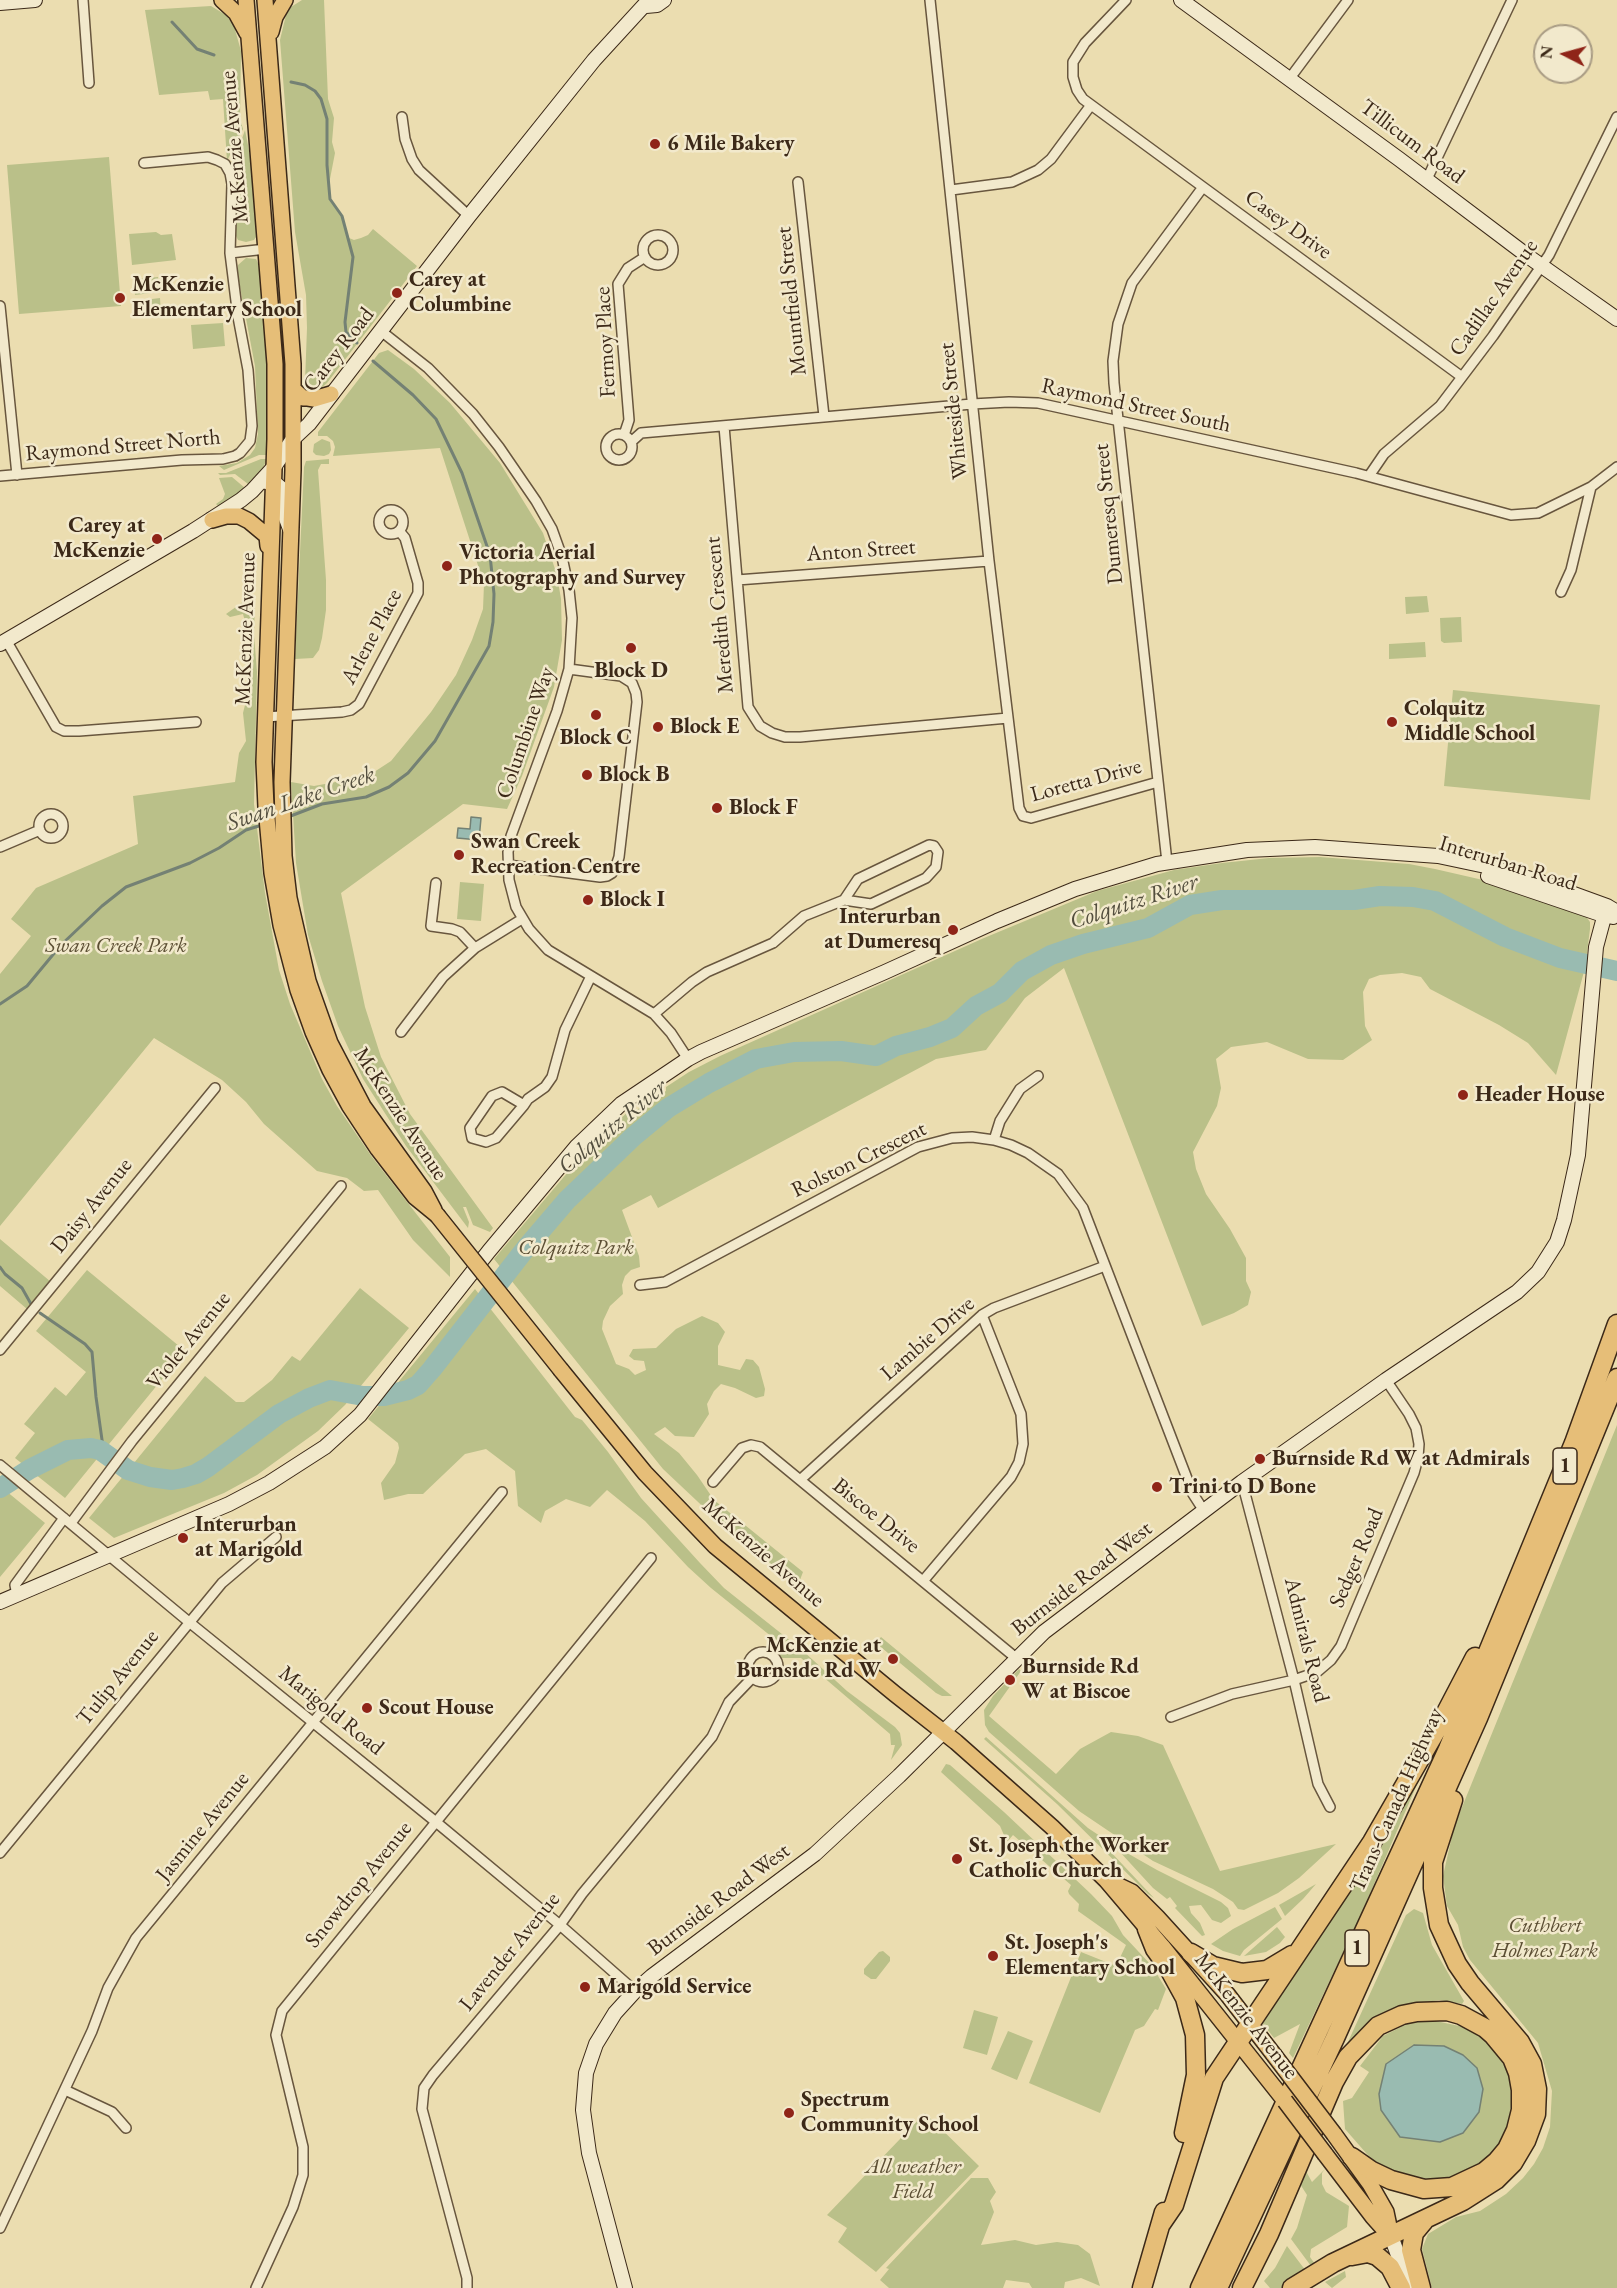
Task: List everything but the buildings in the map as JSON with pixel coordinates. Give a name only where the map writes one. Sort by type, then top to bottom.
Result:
[{"type":"highway","name":"Trans-Canada Highway","points":[[1200,2288],[1443,1759],[1582,1422],[1617,1324]]},
{"type":"highway","name":"Trans-Canada Highway","points":[[1218,2288],[1321,2067],[1478,1718],[1617,1378]]},
{"type":"highway","points":[[1596,1430],[1617,1392]]},
{"type":"highway","points":[[1161,2224],[1174,2205],[1214,2078],[1372,1842],[1440,1724],[1489,1629],[1508,1606]]},
{"type":"highway","points":[[1292,2288],[1333,2263],[1425,2220],[1496,2180],[1513,2163],[1526,2141],[1536,2114],[1537,2089],[1532,2064],[1520,2042],[1470,1983],[1457,1964],[1439,1925],[1433,1888],[1433,1862],[1467,1764],[1478,1718]]},
{"type":"highway","points":[[1142,2288],[1194,2096],[1197,2054],[1195,2035],[1185,1998],[1155,1949],[1147,1929]]},
{"type":"highway","points":[[1191,1953],[1213,1966],[1242,1973],[1254,1973],[1279,1964],[1301,1949]]},
{"type":"highway","points":[[1242,2288],[1269,2234],[1334,2082],[1348,2057],[1378,2026],[1402,2015],[1447,2011],[1461,2015],[1485,2028],[1512,2058],[1521,2090],[1521,2110],[1516,2130],[1507,2149],[1484,2172],[1452,2187],[1424,2189],[1391,2180],[1372,2171],[1353,2157]]},
{"type":"highway","points":[[1421,2288],[1411,2250],[1414,2234],[1425,2220]]},
{"type":"highway","points":[[1333,2263],[1368,2253],[1377,2256],[1390,2267],[1401,2288]]},
{"type":"main road","points":[[222,0],[241,20],[250,42]]},
{"type":"main road","name":"McKenzie Avenue","points":[[246,0],[275,364],[274,475],[265,717],[266,807],[276,839]]},
{"type":"main road","name":"McKenzie Avenue","points":[[265,0],[292,339],[293,389],[282,801],[276,839],[275,890],[286,947],[302,1002],[320,1050],[349,1106],[378,1149],[415,1197],[437,1215],[645,1473],[715,1546],[942,1730],[1045,1820],[1106,1880],[1264,2075],[1372,2217],[1390,2236]]},
{"type":"main road","points":[[268,44],[275,17],[285,0]]},
{"type":"main road","points":[[293,389],[303,398],[314,399],[331,394]]},
{"type":"main road","points":[[212,520],[226,516],[239,516],[258,526],[267,536],[271,559]]},
{"type":"main road","name":"McKenzie Avenue","points":[[1106,1880],[1132,1892],[1191,1953],[1250,2023],[1353,2157]]},
{"type":"main road","points":[[1353,2157],[1386,2212],[1390,2236]]},
{"type":"street","points":[[0,3],[35,0]]},
{"type":"street","points":[[83,0],[89,82]]},
{"type":"street","name":"Carey Road","points":[[274,475],[293,439],[309,424],[594,60],[647,2],[657,6],[664,0]]},
{"type":"street","name":"Whiteside Street","points":[[930,0],[989,561],[1019,808],[1023,816]]},
{"type":"street","name":"Casey Drive","points":[[1126,0],[1085,43],[1074,62],[1073,77],[1077,90],[1091,105],[1462,377]]},
{"type":"street","name":"Tillicum Road","points":[[1181,0],[1427,179],[1541,266],[1617,319]]},
{"type":"street","points":[[1290,78],[1348,0]]},
{"type":"street","points":[[1427,179],[1512,0]]},
{"type":"street","points":[[951,190],[1012,182],[1038,170],[1051,159],[1091,105]]},
{"type":"street","points":[[402,117],[405,138],[419,171],[470,216]]},
{"type":"street","name":"Cadillac Avenue","points":[[1369,476],[1384,454],[1440,406],[1553,249],[1617,117]]},
{"type":"street","points":[[144,163],[208,157],[218,159],[225,164],[232,184],[230,253],[266,249]]},
{"type":"street","name":"Mountfield Street","points":[[798,182],[824,416]]},
{"type":"street","name":"Dumeresq Street","points":[[1167,862],[1113,361],[1118,324],[1126,295],[1132,283],[1203,187]]},
{"type":"street","name":"Raymond Street North","points":[[0,476],[182,460],[223,459],[235,456],[246,447],[252,435],[248,370],[238,317],[230,253]]},
{"type":"street","name":"Fermoy Place","points":[[628,439],[629,420],[618,284],[628,268],[645,257]]},
{"type":"street","points":[[0,306],[17,475]]},
{"type":"street","name":"Columbine Way","points":[[381,331],[428,368],[466,406],[512,465],[552,529],[562,557],[572,618],[569,669],[557,711],[511,836],[508,865],[511,893],[522,919],[548,950],[654,1014],[671,1032],[688,1059]]},
{"type":"street","name":"Raymond Street South","points":[[628,439],[641,433],[824,416],[972,404],[1038,403],[1369,476],[1511,515],[1538,513],[1590,487],[1617,467]]},
{"type":"street","name":"Meredith Crescent","points":[[724,426],[748,707],[760,726],[772,733],[800,737],[1008,718]]},
{"type":"street","points":[[196,722],[79,731],[64,731],[56,728],[3,642],[212,520],[242,500],[258,484],[274,475],[284,492],[284,513],[290,529]]},
{"type":"street","points":[[1561,592],[1571,570],[1590,487]]},
{"type":"street","name":"Arlene Place","points":[[265,717],[342,712],[351,710],[359,704],[418,592],[418,583],[405,538],[400,532]]},
{"type":"street","name":"Anton Street","points":[[736,580],[989,561]]},
{"type":"street","points":[[508,865],[607,876],[612,873],[619,857],[637,702],[636,693],[632,683],[621,676],[569,669]]},
{"type":"street","name":"Loretta Drive","points":[[1023,816],[1031,818],[1158,782]]},
{"type":"street","points":[[0,847],[40,830]]},
{"type":"street","points":[[654,1014],[707,972],[773,943],[804,916],[844,900],[871,904],[926,878],[933,873],[936,867],[938,852],[934,846],[929,845],[858,879],[844,900]]},
{"type":"street","points":[[0,1602],[229,1504],[269,1483],[318,1452],[344,1431],[382,1388],[489,1251],[577,1146],[621,1104],[688,1059],[1046,900],[1101,880],[1167,862],[1247,849],[1335,847],[1387,852]]},
{"type":"street","name":"Interurban Road","points":[[1387,852],[1438,856],[1490,867],[1586,898],[1611,912]]},
{"type":"street","name":"Interurban Road","points":[[1387,852],[1500,879],[1611,912]]},
{"type":"street","points":[[436,883],[431,926],[452,928],[460,932],[476,948]]},
{"type":"street","name":"Burnside Road West","points":[[625,2288],[589,2153],[585,2131],[583,2091],[586,2073],[596,2044],[615,2013],[634,1991],[815,1854],[899,1776],[942,1730],[1058,1620],[1242,1482],[1386,1380],[1517,1292],[1538,1272],[1557,1242],[1578,1155],[1596,947],[1611,912]]},
{"type":"street","points":[[401,1032],[443,977],[476,948],[522,919]]},
{"type":"street","points":[[524,1105],[502,1092],[492,1096],[470,1128],[472,1138],[486,1142],[496,1138],[552,1077],[565,1030],[591,976]]},
{"type":"street","points":[[994,1140],[1000,1121],[1020,1089],[1038,1076]]},
{"type":"street","name":"Daisy Avenue","points":[[0,1350],[215,1088]]},
{"type":"street","name":"Rolston Crescent","points":[[640,1285],[665,1282],[918,1147],[952,1138],[994,1140],[1028,1153],[1058,1174],[1083,1208],[1193,1494],[1204,1511]]},
{"type":"street","name":"Violet Avenue","points":[[17,1595],[15,1585],[341,1186]]},
{"type":"street","name":"Lambie Drive","points":[[800,1480],[982,1315],[994,1308],[1105,1266]]},
{"type":"street","points":[[923,1581],[1011,1477],[1019,1462],[1023,1444],[1021,1414],[982,1315]]},
{"type":"street","name":"Sedger Road","points":[[1171,1717],[1232,1694],[1294,1680],[1317,1672],[1331,1660],[1341,1646],[1414,1473],[1419,1443],[1416,1428],[1386,1380]]},
{"type":"street","name":"Biscoe Drive","points":[[713,1482],[742,1448],[751,1445],[760,1447],[1016,1658]]},
{"type":"street","name":"Marigold Road","points":[[0,1465],[436,1822],[560,1925],[634,1991]]},
{"type":"street","name":"Admirals Road","points":[[1242,1482],[1294,1680],[1318,1784],[1330,1807]]},
{"type":"street","name":"Jasmine Avenue","points":[[0,2228],[92,2031],[108,1988],[136,1938],[502,1492]]},
{"type":"street","name":"Tulip Avenue","points":[[0,1853],[222,1583],[276,1537]]},
{"type":"street","name":"Snowdrop Avenue","points":[[256,2288],[293,2207],[305,2161],[278,2048],[278,2023],[282,2011],[651,1558]]},
{"type":"street","name":"Lavender Avenue","points":[[467,2288],[467,2278],[422,2109],[424,2088],[712,1737],[729,1702],[752,1678]]},
{"type":"street","points":[[65,2090],[112,2112],[126,2128]]},
{"type":"street","points":[[1390,2236],[1410,2288]]},
{"type":"green space","points":[[302,0],[324,0],[328,99],[334,118],[332,142],[335,153],[329,184],[330,199],[342,216],[349,238],[354,240],[361,238],[373,229],[417,266],[327,383],[314,392],[309,390],[305,382],[306,295],[295,232],[280,40],[286,15],[291,7]]},
{"type":"green space","points":[[211,6],[226,15],[234,26],[241,51],[240,119],[243,129],[227,161],[223,99],[210,100],[208,91],[159,95],[145,10]]},
{"type":"green space","points":[[245,130],[253,171],[258,234],[254,240],[246,242],[238,240],[235,234],[239,198],[232,168]]},
{"type":"green space","points":[[109,157],[121,306],[19,314],[7,165]]},
{"type":"green space","points":[[156,232],[161,235],[172,234],[176,260],[132,265],[129,234]]},
{"type":"green space","points":[[246,258],[256,259],[261,269],[267,350],[269,423],[267,455],[259,455],[224,470],[219,466],[237,463],[250,455],[255,448],[258,434],[255,366],[237,271],[238,265]]},
{"type":"green space","points":[[158,277],[159,292],[135,295],[134,279]]},
{"type":"green space","points":[[160,298],[161,314],[137,317],[136,301]]},
{"type":"green space","points":[[223,323],[225,346],[193,349],[191,325]]},
{"type":"green space","points":[[388,350],[414,369],[450,403],[500,463],[543,533],[557,575],[561,599],[562,640],[554,687],[522,776],[507,809],[463,804],[341,893],[365,1007],[381,1057],[410,1114],[493,1228],[490,1232],[473,1225],[466,1207],[463,1207],[469,1222],[468,1228],[406,1146],[363,1079],[338,1026],[322,981],[308,935],[296,863],[291,782],[314,786],[368,776],[391,761],[431,712],[456,675],[483,609],[484,584],[440,448],[333,456],[335,447],[333,441],[327,436],[318,436],[318,432],[379,353]]},
{"type":"green space","points":[[322,439],[330,442],[331,450],[324,456],[313,452],[314,444]]},
{"type":"green space","points":[[261,459],[267,459],[263,468],[248,484],[235,474],[220,475],[218,473],[226,473]]},
{"type":"green space","points":[[329,459],[329,464],[321,464],[318,470],[326,580],[326,610],[322,638],[319,650],[313,658],[295,659],[304,467],[306,461]]},
{"type":"green space","points":[[232,477],[245,488],[219,507],[216,504],[223,499],[225,494],[219,478]]},
{"type":"green space","points":[[1427,596],[1429,612],[1406,614],[1405,597]]},
{"type":"green space","name":"Swan Creek Park","points":[[247,599],[255,599],[254,635],[257,672],[254,804],[265,893],[279,970],[290,1004],[322,1079],[337,1106],[372,1157],[450,1257],[450,1277],[413,1240],[378,1190],[364,1191],[347,1178],[317,1171],[264,1124],[246,1102],[222,1080],[154,1038],[0,1226],[0,974],[31,936],[11,919],[36,888],[138,844],[133,796],[235,782],[239,753],[246,741],[243,713],[248,693],[247,629],[243,614],[230,617],[226,614]]},
{"type":"green space","points":[[1461,617],[1462,642],[1444,643],[1441,641],[1440,618]]},
{"type":"green space","points":[[1425,642],[1426,657],[1389,659],[1389,644]]},
{"type":"green space","points":[[1453,690],[1600,705],[1590,800],[1444,786]]},
{"type":"green space","name":"Colquitz Park","points":[[1320,857],[1409,864],[1435,869],[1483,880],[1585,915],[1590,922],[1590,929],[1585,968],[1556,1075],[1528,1043],[1430,989],[1421,977],[1402,973],[1380,975],[1369,979],[1363,992],[1365,1026],[1372,1040],[1343,1060],[1308,1059],[1267,1042],[1231,1047],[1216,1059],[1221,1088],[1217,1106],[1193,1152],[1196,1169],[1206,1194],[1230,1229],[1246,1258],[1246,1281],[1251,1292],[1248,1305],[1234,1313],[1202,1326],[1064,968],[1025,998],[986,1050],[936,1059],[658,1208],[651,1195],[622,1210],[639,1256],[640,1267],[631,1270],[625,1276],[622,1285],[623,1294],[610,1306],[603,1321],[602,1329],[616,1364],[629,1369],[635,1375],[646,1370],[644,1361],[634,1360],[629,1356],[633,1349],[656,1348],[676,1329],[702,1316],[718,1323],[725,1332],[718,1346],[718,1365],[740,1370],[746,1359],[753,1360],[759,1367],[765,1389],[764,1396],[756,1398],[721,1384],[707,1404],[709,1414],[694,1437],[675,1436],[665,1427],[654,1434],[679,1453],[714,1500],[803,1572],[798,1585],[731,1533],[663,1469],[494,1259],[591,1145],[629,1111],[635,1111],[666,1091],[666,1087],[689,1072],[720,1056],[984,938],[1097,891],[1174,870],[1269,858]]},
{"type":"green space","points":[[460,882],[484,884],[481,921],[457,919]]},
{"type":"green space","points":[[0,1239],[51,1282],[27,1309],[0,1286]]},
{"type":"green space","points":[[87,1270],[185,1351],[65,1498],[15,1458],[35,1433],[24,1424],[55,1387],[66,1396],[86,1372],[36,1331]]},
{"type":"green space","points":[[360,1288],[409,1328],[345,1405],[318,1431],[257,1475],[224,1493],[114,1538],[89,1518],[205,1376],[236,1402],[244,1402],[272,1380],[292,1356],[300,1361]]},
{"type":"green space","points":[[475,1289],[575,1417],[582,1420],[608,1452],[641,1498],[700,1563],[724,1588],[802,1650],[847,1691],[895,1727],[900,1733],[902,1745],[891,1760],[895,1745],[891,1745],[890,1734],[801,1658],[780,1658],[777,1649],[782,1645],[711,1588],[645,1521],[607,1490],[590,1507],[566,1499],[545,1511],[541,1523],[518,1506],[515,1471],[486,1449],[465,1454],[423,1494],[408,1494],[384,1500],[381,1483],[395,1463],[399,1448],[398,1443],[368,1419]]},
{"type":"green space","name":"Cuthbert Holmes Park","points":[[1617,1425],[1617,2288],[1432,2288],[1422,2249],[1428,2234],[1456,2217],[1480,2211],[1506,2194],[1534,2164],[1543,2148],[1550,2127],[1552,2091],[1538,2043],[1470,1960],[1463,1947],[1458,1925],[1447,1906],[1443,1876],[1454,1827]]},
{"type":"green space","points":[[0,1486],[45,1523],[0,1577]]},
{"type":"green space","points":[[881,1637],[952,1696],[942,1696],[936,1693],[876,1643]]},
{"type":"green space","points":[[1019,1669],[1021,1671],[989,1716],[1056,1774],[1080,1749],[1111,1732],[1138,1736],[1163,1745],[1220,1871],[1336,1844],[1299,1878],[1278,1893],[1244,1910],[1238,1909],[1233,1902],[1213,1889],[1153,1861],[1079,1811],[989,1732],[985,1725],[984,1710],[993,1696]]},
{"type":"green space","points":[[986,1737],[1088,1828],[1109,1842],[1108,1849],[1154,1898],[1057,1804],[984,1739]]},
{"type":"green space","points":[[1428,1759],[1359,1919],[1293,2058],[1289,2053],[1300,2024],[1274,2038],[1263,2024],[1264,2015]]},
{"type":"green space","points":[[946,1764],[1004,1812],[1091,1894],[1112,1916],[1123,1935],[1152,1966],[1166,1989],[1158,2010],[1155,2009],[1144,2026],[1135,2030],[1100,2113],[1029,2083],[1081,1952],[1116,1966],[1126,1945],[1078,1911],[1079,1904],[1068,1891],[1071,1885],[1013,1835],[1007,1842],[1000,1826],[941,1772]]},
{"type":"green space","points":[[1120,1849],[1221,1902],[1228,1908],[1231,1916],[1221,1923],[1212,1920],[1201,1905],[1189,1906],[1191,1913],[1200,1923],[1205,1935],[1202,1936],[1175,1908],[1177,1906],[1170,1897],[1167,1899],[1153,1888],[1119,1851]]},
{"type":"green space","points":[[1316,1884],[1303,1899],[1285,1916],[1279,1905]]},
{"type":"green space","points":[[1275,1907],[1282,1919],[1244,1950],[1240,1956],[1223,1951],[1211,1944],[1233,1929]]},
{"type":"green space","points":[[1414,1909],[1423,1913],[1432,1945],[1464,2001],[1462,2004],[1439,2000],[1401,2006],[1380,2015],[1356,2037],[1342,2055],[1406,1915]]},
{"type":"green space","points":[[1277,1927],[1285,1937],[1280,1943],[1266,1952],[1244,1956]]},
{"type":"green space","points":[[883,1951],[890,1957],[890,1961],[876,1979],[871,1979],[864,1974],[864,1969],[879,1952]]},
{"type":"green space","points":[[974,2010],[998,2017],[987,2055],[963,2048]]},
{"type":"green space","points":[[1431,2020],[1464,2027],[1476,2033],[1491,2045],[1507,2070],[1512,2086],[1511,2117],[1507,2132],[1498,2148],[1482,2165],[1464,2177],[1432,2185],[1390,2173],[1373,2161],[1345,2129],[1343,2101],[1352,2098],[1369,2072],[1360,2066],[1383,2036],[1413,2021]],"holes":[[[1386,2064],[1479,2112],[1463,2133],[1440,2142],[1379,2094]]]},
{"type":"green space","points":[[1008,2031],[1033,2041],[1017,2080],[991,2069]]},
{"type":"green space","name":"All weather Field","points":[[925,2113],[979,2166],[876,2272],[838,2242],[847,2228],[827,2215]]},
{"type":"green space","points":[[1308,2167],[1307,2173],[1312,2182],[1325,2169],[1322,2173],[1322,2184],[1326,2192],[1349,2206],[1347,2227],[1311,2249],[1310,2257],[1315,2264],[1311,2266],[1291,2239],[1297,2228],[1307,2195],[1300,2184]]},
{"type":"green space","points":[[971,2178],[988,2178],[996,2192],[990,2201],[994,2212],[981,2245],[1015,2240],[1036,2245],[1057,2242],[1078,2245],[1090,2254],[1100,2286],[1081,2278],[1065,2282],[1064,2288],[1032,2288],[1029,2283],[1006,2280],[1003,2288],[889,2288],[880,2280],[889,2269],[886,2268]]},
{"type":"green space","points":[[1287,2246],[1306,2271],[1282,2288],[1270,2288],[1264,2281],[1275,2268]]},
{"type":"green space","points":[[1345,2271],[1346,2277],[1332,2288],[1325,2282]]},
{"type":"water","points":[[471,817],[481,818],[479,840],[457,838],[458,828],[470,829]]},
{"type":"water","points":[[1414,2045],[1444,2046],[1463,2055],[1477,2068],[1483,2089],[1479,2112],[1463,2133],[1440,2142],[1400,2137],[1381,2110],[1379,2094],[1386,2064]]},
{"type":"waterway","name":"Swan Lake Creek","points":[[172,22],[197,49],[214,55]]},
{"type":"waterway","name":"Swan Lake Creek","points":[[291,82],[305,85],[315,91],[321,99],[327,119],[330,199],[342,216],[353,257],[345,322],[346,332],[357,343]]},
{"type":"waterway","name":"Swan Lake Creek","points":[[288,817],[322,804],[366,797],[389,787],[408,773],[435,741],[489,646],[494,594],[490,555],[462,473],[436,419],[413,395],[373,361]]},
{"type":"waterway","name":"Swan Lake Creek","points":[[0,1004],[27,986],[61,945],[102,906],[126,887],[190,863],[219,848],[246,830],[262,825]]},
{"type":"waterway","name":"Colquitz River","points":[[0,1488],[30,1469],[68,1450],[91,1448],[100,1450],[128,1470],[150,1477],[172,1480],[183,1478],[208,1467],[279,1414],[309,1398],[330,1390],[363,1396],[384,1396],[408,1390],[418,1385],[432,1369],[526,1248],[567,1200],[634,1136],[668,1108],[709,1083],[756,1059],[794,1052],[841,1051],[876,1056],[896,1046],[930,1037],[952,1028],[976,1006],[1000,993],[1022,971],[1051,955],[1083,944],[1148,928],[1190,905],[1222,900],[1354,900],[1380,896],[1413,897],[1435,901],[1505,937],[1560,958],[1617,971]]},
{"type":"waterway","name":"Swan Lake Creek","points":[[0,1267],[22,1288],[31,1304]]},
{"type":"waterway","name":"Swan Lake Creek","points":[[40,1313],[85,1344],[92,1352],[104,1454]]},
{"type":"place","name":"6 Mile Bakery","points":[[655,144]]},
{"type":"place","name":"Carey at Columbine","points":[[397,293]]},
{"type":"place","name":"McKenzie Elementary School","points":[[120,298]]},
{"type":"place","name":"Carey at McKenzie","points":[[157,539]]},
{"type":"place","name":"Victoria Aerial Photography and Survey","points":[[447,566]]},
{"type":"place","name":"Block D","points":[[631,648]]},
{"type":"place","name":"Block C","points":[[596,715]]},
{"type":"place","name":"Colquitz Middle School","points":[[1392,722]]},
{"type":"place","name":"Block E","points":[[658,727]]},
{"type":"place","name":"Block B","points":[[587,775]]},
{"type":"place","name":"Block F","points":[[717,808]]},
{"type":"place","name":"Swan Creek Recreation Centre","points":[[459,855]]},
{"type":"place","name":"Block I","points":[[588,900]]},
{"type":"place","name":"Interurban at Dumeresq","points":[[953,930]]},
{"type":"place","name":"Header House","points":[[1463,1095]]},
{"type":"place","name":"Burnside Rd W at Admirals","points":[[1260,1459]]},
{"type":"place","name":"Trini to D Bone","points":[[1157,1487]]},
{"type":"place","name":"Interurban at Marigold","points":[[183,1538]]},
{"type":"place","name":"McKenzie at Burnside Rd W","points":[[893,1659]]},
{"type":"place","name":"Burnside Rd W at Biscoe","points":[[1010,1680]]},
{"type":"place","name":"Scout House","points":[[367,1708]]},
{"type":"place","name":"St. Joseph the Worker Catholic Church","points":[[957,1859]]},
{"type":"place","name":"St. Joseph's Elementary School","points":[[993,1956]]},
{"type":"place","name":"Marigold Service","points":[[585,1987]]},
{"type":"place","name":"Spectrum Community School","points":[[789,2113]]}]
